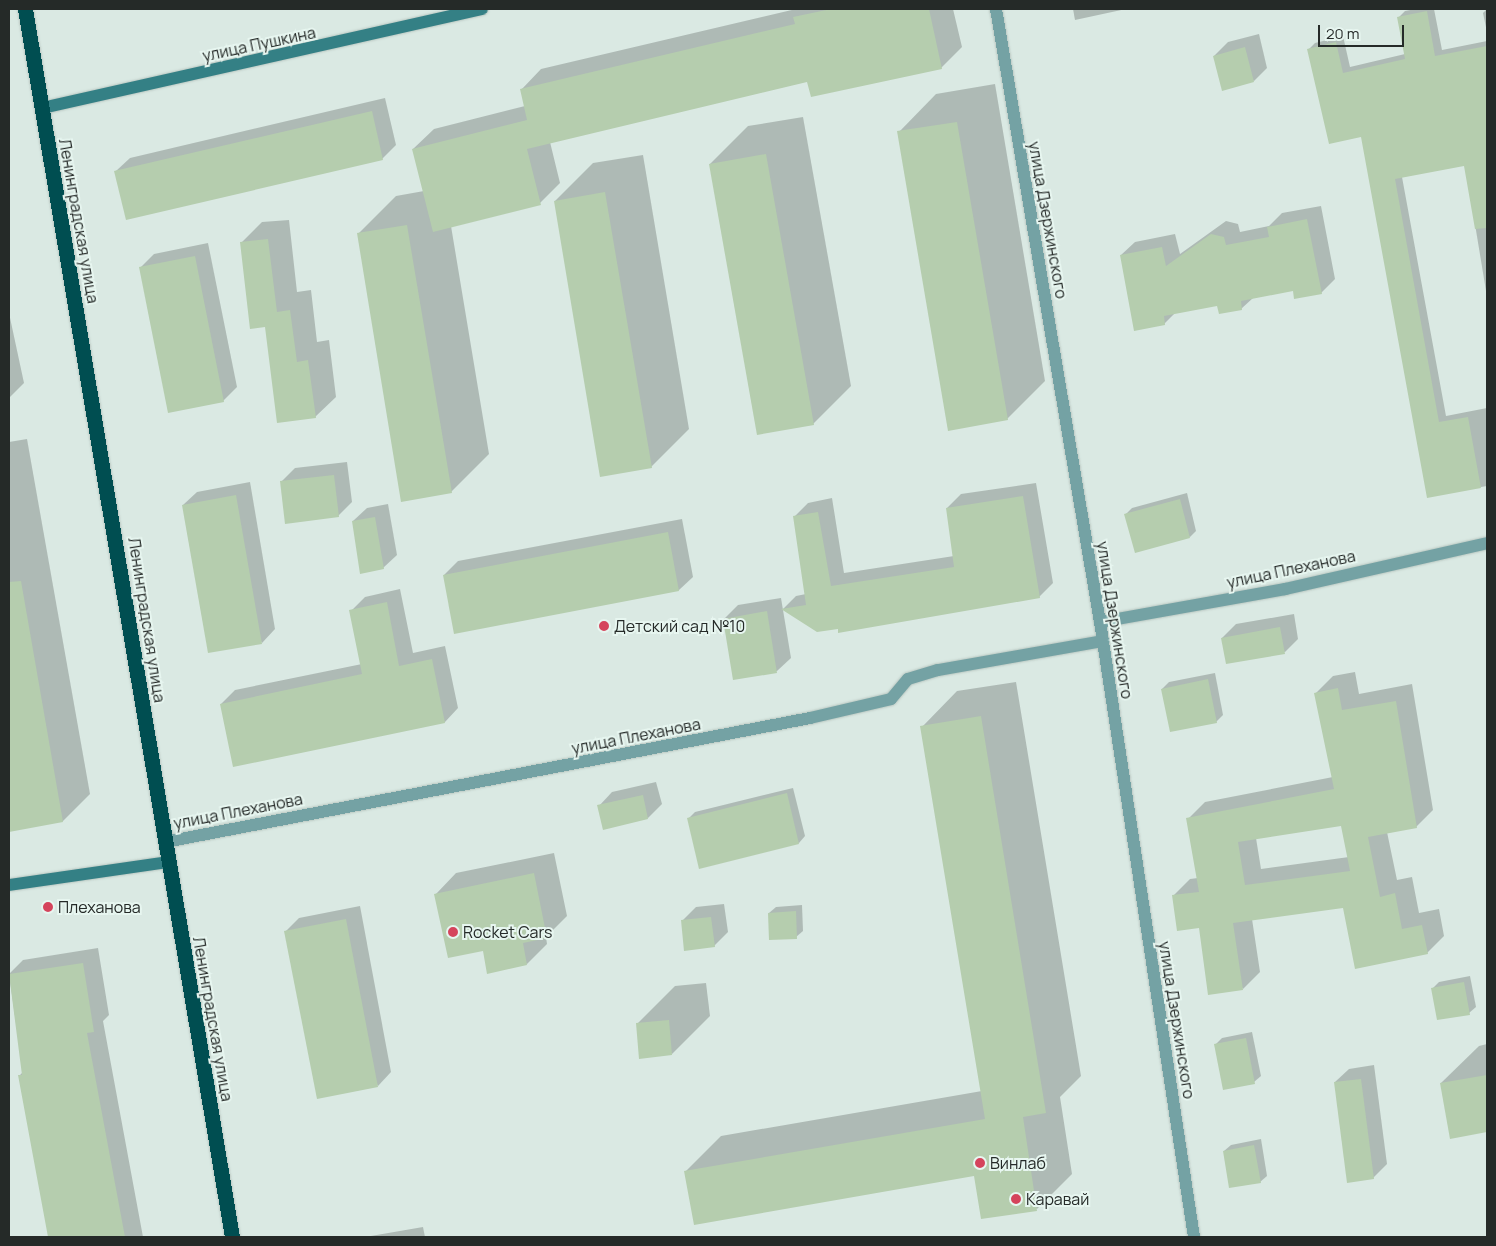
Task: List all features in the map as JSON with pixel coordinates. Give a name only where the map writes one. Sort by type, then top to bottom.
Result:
[{"type":"highway","name":"Ленинградская улица","points":[[25,9],[107,482],[168,862],[232,1237]]},
{"type":"main road","name":"улица Пушкина","points":[[42,108],[482,9]]},
{"type":"main road","points":[[9,885],[168,862]]},
{"type":"street","name":"улица Дзержинского","points":[[996,9],[1100,622],[1194,1237]]},
{"type":"street","name":"улица Плеханова","points":[[1100,622],[1284,589],[1487,543]]},
{"type":"street","name":"улица Плеханова","points":[[165,842],[810,718],[891,699],[908,679],[938,670],[1103,641]]},
{"type":"building","points":[[831,9],[929,9],[942,69],[811,97],[807,82],[527,149],[541,205],[433,232],[412,149],[527,120],[520,89],[795,24],[793,17]]},
{"type":"building","points":[[1427,11],[1435,56],[1487,46],[1487,228],[1475,229],[1464,166],[1395,179],[1439,422],[1468,417],[1481,488],[1427,498],[1361,137],[1329,144],[1307,49],[1336,42],[1343,73],[1405,59],[1397,17]]},
{"type":"building","points":[[1245,47],[1254,82],[1222,91],[1213,56]]},
{"type":"building","points":[[372,111],[383,160],[126,220],[114,171]]},
{"type":"building","points":[[957,122],[1008,420],[948,431],[897,131]]},
{"type":"building","points":[[766,154],[814,425],[757,435],[709,164]]},
{"type":"building","points":[[605,192],[652,468],[600,477],[554,201]]},
{"type":"building","points":[[1307,219],[1322,294],[1294,299],[1293,291],[1241,301],[1242,310],[1219,314],[1217,306],[1164,316],[1165,325],[1134,331],[1120,255],[1162,247],[1166,266],[1211,234],[1224,237],[1226,245],[1269,237],[1267,227]]},
{"type":"building","points":[[407,225],[452,493],[401,502],[357,233]]},
{"type":"building","points":[[268,239],[277,312],[290,310],[297,362],[308,360],[316,418],[277,423],[265,327],[250,329],[240,242]]},
{"type":"building","points":[[195,256],[224,402],[168,413],[139,267]]},
{"type":"building","points":[[334,475],[339,517],[285,524],[280,481]]},
{"type":"building","points":[[236,495],[262,644],[208,653],[182,505]]},
{"type":"building","points":[[1023,496],[1040,598],[838,633],[838,629],[817,632],[781,609],[806,605],[793,516],[818,512],[831,586],[954,567],[946,508]]},
{"type":"building","points":[[1180,499],[1190,538],[1135,553],[1124,514]]},
{"type":"building","points":[[375,517],[384,569],[360,574],[352,521]]},
{"type":"building","points":[[668,532],[679,591],[454,634],[443,575]]},
{"type":"building","points":[[21,581],[63,822],[9,832],[9,582]]},
{"type":"building","points":[[387,602],[399,666],[432,659],[445,723],[233,767],[220,704],[362,674],[349,610]]},
{"type":"building","points":[[767,611],[777,673],[733,680],[723,619]]},
{"type":"building","points":[[1280,627],[1285,654],[1226,664],[1221,638]]},
{"type":"building","points":[[1208,679],[1217,723],[1170,732],[1161,689]]},
{"type":"building","points":[[1338,688],[1342,710],[1396,701],[1417,828],[1368,837],[1380,897],[1395,893],[1402,929],[1422,925],[1428,954],[1355,969],[1343,908],[1233,923],[1243,990],[1208,995],[1199,928],[1177,931],[1172,895],[1199,892],[1186,818],[1334,789],[1314,693]],"holes":[[[1341,826],[1350,871],[1245,885],[1238,842]]]},
{"type":"building","points":[[981,716],[1046,1113],[1023,1117],[1037,1211],[981,1219],[974,1176],[694,1225],[684,1171],[985,1119],[920,726]]},
{"type":"building","points":[[787,793],[799,844],[699,869],[687,818]]},
{"type":"building","points":[[643,795],[648,819],[603,830],[597,805]]},
{"type":"building","points":[[534,873],[547,938],[523,943],[527,965],[487,974],[483,951],[448,958],[434,894]]},
{"type":"building","points":[[796,911],[797,939],[769,940],[768,913]]},
{"type":"building","points":[[711,917],[715,947],[684,951],[681,920]]},
{"type":"building","points":[[346,919],[378,1087],[317,1099],[284,931]]},
{"type":"building","points":[[83,963],[94,1032],[87,1033],[125,1237],[48,1237],[18,1075],[22,1075],[9,974]]},
{"type":"building","points":[[1464,982],[1470,1015],[1437,1020],[1431,988]]},
{"type":"building","points":[[669,1020],[672,1055],[639,1059],[636,1023]]},
{"type":"building","points":[[1246,1038],[1255,1084],[1223,1090],[1214,1044]]},
{"type":"building","points":[[1487,1075],[1487,1132],[1450,1139],[1440,1083]]},
{"type":"building","points":[[1361,1079],[1374,1179],[1347,1183],[1334,1082]]},
{"type":"building","points":[[1254,1145],[1261,1183],[1229,1188],[1223,1151]]},
{"type":"place","name":"Детский сад №10","points":[[604,626]]},
{"type":"place","name":"Плеханова","points":[[48,907]]},
{"type":"place","name":"Rocket Cars","points":[[453,932]]},
{"type":"place","name":"Винлаб","points":[[980,1163]]},
{"type":"place","name":"Каравай","points":[[1016,1199]]}]
